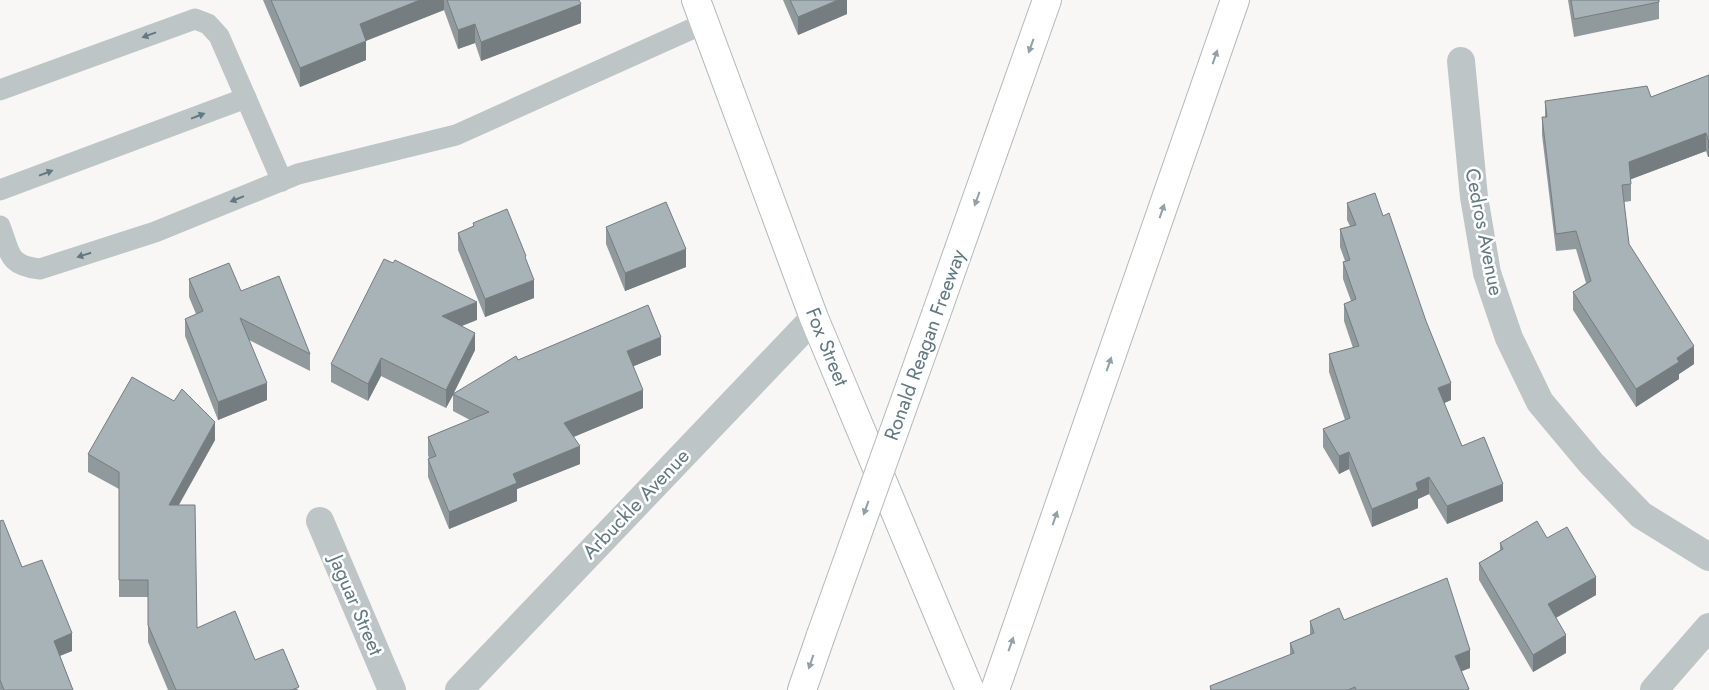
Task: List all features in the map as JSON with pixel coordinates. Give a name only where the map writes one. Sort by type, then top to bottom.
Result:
[{"type":"main road","name":"Ronald Reagan Freeway","points":[[802,690],[1047,0]]},
{"type":"main road","points":[[994,690],[1040,564],[1235,0]]},
{"type":"main road","name":"Fox Street","points":[[700,11],[814,318],[970,690]]},
{"type":"street","name":"Cedros Avenue","points":[[1461,61],[1474,197],[1488,274],[1509,338],[1540,402],[1591,463],[1641,515],[1709,557]]},
{"type":"street","name":"Arbuckle Avenue","points":[[459,690],[814,318]]},
{"type":"street","name":"Jaguar Street","points":[[320,521],[392,690]]},
{"type":"street","points":[[1654,690],[1709,627]]},
{"type":"lane","points":[[0,226],[14,260],[21,267],[40,269],[155,232],[298,174],[456,135],[700,11]]},
{"type":"lane","points":[[0,90],[195,19],[208,24],[219,36],[282,180]]},
{"type":"lane","points":[[0,190],[246,98]]},
{"type":"building","points":[[271,0],[420,0],[360,24],[366,41],[300,68]]},
{"type":"building","points":[[447,0],[579,0],[581,4],[481,42],[475,24],[458,30]]},
{"type":"building","points":[[790,0],[838,0],[798,17]]},
{"type":"building","points":[[1571,0],[1659,0],[1659,2],[1574,19]]},
{"type":"building","points":[[1709,75],[1709,139],[1706,133],[1629,162],[1631,184],[1622,185],[1629,244],[1694,346],[1677,358],[1679,362],[1636,389],[1573,292],[1591,281],[1576,231],[1556,234],[1542,117],[1547,117],[1545,101],[1647,86],[1651,97]]},
{"type":"building","points":[[1375,193],[1383,216],[1389,213],[1426,321],[1451,383],[1438,388],[1462,446],[1484,437],[1503,484],[1447,506],[1429,477],[1416,483],[1418,490],[1372,509],[1349,452],[1339,456],[1323,429],[1350,418],[1329,354],[1359,346],[1344,304],[1356,299],[1343,262],[1350,260],[1340,229],[1356,225],[1347,203]]},
{"type":"building","points":[[666,202],[686,249],[625,273],[606,227]]},
{"type":"building","points":[[507,209],[534,280],[485,299],[458,233],[474,226],[473,223]]},
{"type":"building","points":[[384,259],[393,263],[395,260],[477,302],[442,316],[475,333],[446,390],[381,358],[368,384],[331,364]]},
{"type":"building","points":[[229,263],[241,291],[279,276],[310,354],[240,318],[267,383],[218,402],[185,319],[203,311],[189,279]]},
{"type":"building","points":[[648,305],[661,337],[627,351],[643,390],[564,423],[580,446],[513,474],[517,483],[449,512],[428,459],[436,456],[428,437],[489,412],[453,394],[516,356],[518,360]]},
{"type":"building","points":[[132,377],[174,401],[182,389],[215,422],[169,505],[195,505],[197,628],[235,611],[255,660],[283,649],[299,687],[292,690],[176,690],[148,625],[148,580],[119,580],[119,472],[88,454]]},
{"type":"building","points":[[3,520],[22,567],[42,560],[72,633],[54,641],[73,690],[4,690],[0,680],[0,521]]},
{"type":"building","points":[[1537,521],[1547,538],[1567,527],[1596,577],[1548,604],[1566,635],[1533,655],[1479,563],[1503,549],[1500,543]]},
{"type":"building","points":[[1447,578],[1470,650],[1455,656],[1469,689],[1356,690],[1355,687],[1348,690],[1211,690],[1210,686],[1294,653],[1290,643],[1314,633],[1310,621],[1339,608],[1344,620]]}]
